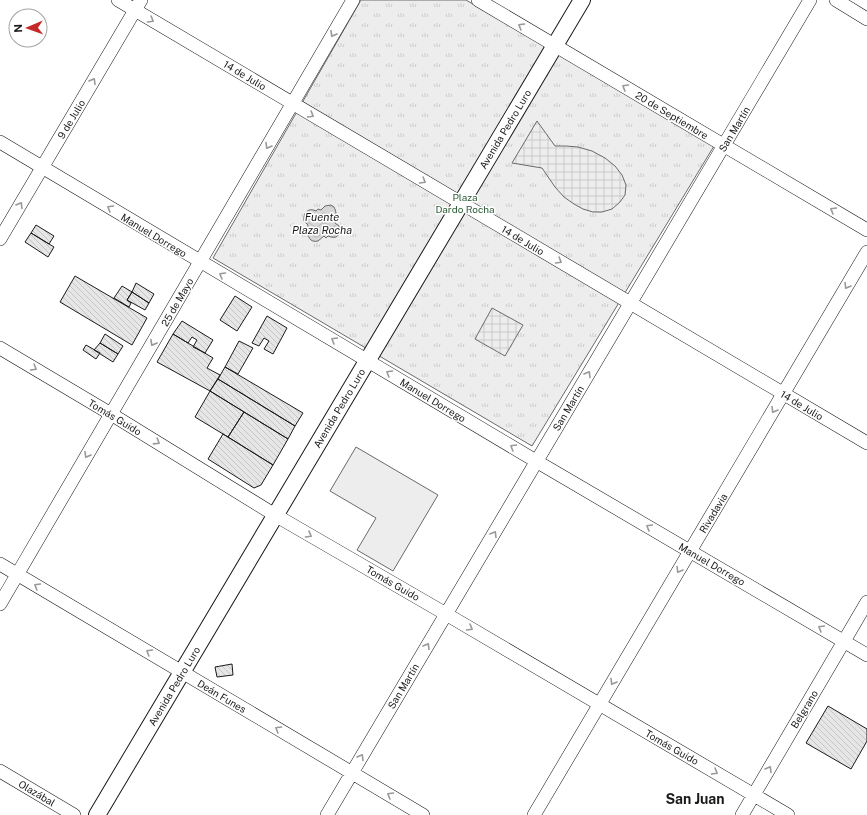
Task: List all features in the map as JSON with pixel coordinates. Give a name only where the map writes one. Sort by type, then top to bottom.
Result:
[{"type":"main road","name":"Avenida Pedro Luro","points":[[97,815],[582,0]]},
{"type":"street","name":"14 de Julio","points":[[118,0],[138,5],[293,104],[867,443]]},
{"type":"street","name":"25 de Mayo","points":[[0,604],[353,0]]},
{"type":"street","name":"20 de Septiembre","points":[[478,0],[867,230]]},
{"type":"street","name":"San Martín","points":[[327,815],[810,0]]},
{"type":"street","points":[[836,0],[867,19]]},
{"type":"street","name":"9 de Julio","points":[[0,239],[138,5]]},
{"type":"street","name":"Manuel Dorrego","points":[[0,142],[536,461],[867,655]]},
{"type":"street","name":"Rivadavia","points":[[534,815],[867,252]]},
{"type":"street","name":"Tomás Guido","points":[[0,348],[111,414],[275,515],[788,815]]},
{"type":"street","name":"Deán Funes","points":[[0,564],[423,815]]},
{"type":"street","name":"Belgrano","points":[[742,815],[867,602]]},
{"type":"street","name":"Olazábal","points":[[0,770],[74,815]]},
{"type":"shaded area","points":[[537,121],[555,146],[578,147],[592,151],[605,158],[615,166],[622,175],[626,185],[625,195],[620,202],[612,209],[602,212],[593,212],[583,209],[564,197],[542,168],[512,163]]},
{"type":"shaded area","points":[[492,308],[523,325],[505,356],[475,339]]},
{"type":"shaded area","points":[[356,447],[438,495],[393,571],[357,550],[376,518],[330,491]]},
{"type":"green space","name":"Plaza Dardo Rocha","points":[[361,0],[466,0],[714,146],[532,446],[213,258]]},
{"type":"water","name":"Fuente Plaza Rocha","points":[[331,205],[336,211],[336,216],[334,218],[336,221],[335,223],[339,226],[338,236],[328,236],[326,238],[324,236],[318,241],[311,240],[308,234],[310,229],[304,221],[305,213],[308,210],[321,210],[325,206]]},
{"type":"building","points":[[36,225],[54,236],[49,244],[31,233]]},
{"type":"building","points":[[31,233],[54,247],[48,257],[25,242]]},
{"type":"building","points":[[75,276],[147,318],[132,345],[60,302]]},
{"type":"building","points":[[136,283],[154,294],[149,303],[132,292]]},
{"type":"building","points":[[122,286],[132,292],[127,300],[131,303],[129,307],[114,298]]},
{"type":"building","points":[[132,292],[149,303],[145,310],[127,300]]},
{"type":"building","points":[[235,296],[252,307],[237,331],[220,320]]},
{"type":"building","points":[[267,316],[287,328],[273,354],[264,349],[269,341],[264,338],[259,346],[252,343]]},
{"type":"building","points":[[182,321],[213,340],[205,353],[193,347],[197,340],[192,337],[188,343],[173,334]]},
{"type":"building","points":[[105,334],[123,346],[118,354],[100,343]]},
{"type":"building","points":[[173,334],[213,358],[207,368],[220,375],[210,391],[157,362]]},
{"type":"building","points":[[239,341],[253,348],[238,374],[225,367]]},
{"type":"building","points":[[100,343],[118,354],[113,362],[94,350]]},
{"type":"building","points":[[86,345],[100,353],[96,359],[83,350]]},
{"type":"building","points":[[225,367],[303,413],[295,426],[218,379]]},
{"type":"building","points":[[218,379],[295,426],[288,439],[210,391]]},
{"type":"building","points":[[210,391],[244,412],[228,437],[195,417]]},
{"type":"building","points":[[244,412],[288,439],[273,465],[228,437]]},
{"type":"building","points":[[223,434],[273,465],[261,485],[254,488],[208,459]]},
{"type":"building","points":[[232,664],[233,675],[217,677],[215,667]]},
{"type":"building","points":[[828,706],[867,729],[867,741],[851,769],[806,743]]},
{"type":"district","name":"San Juan","points":[[695,799]]}]
